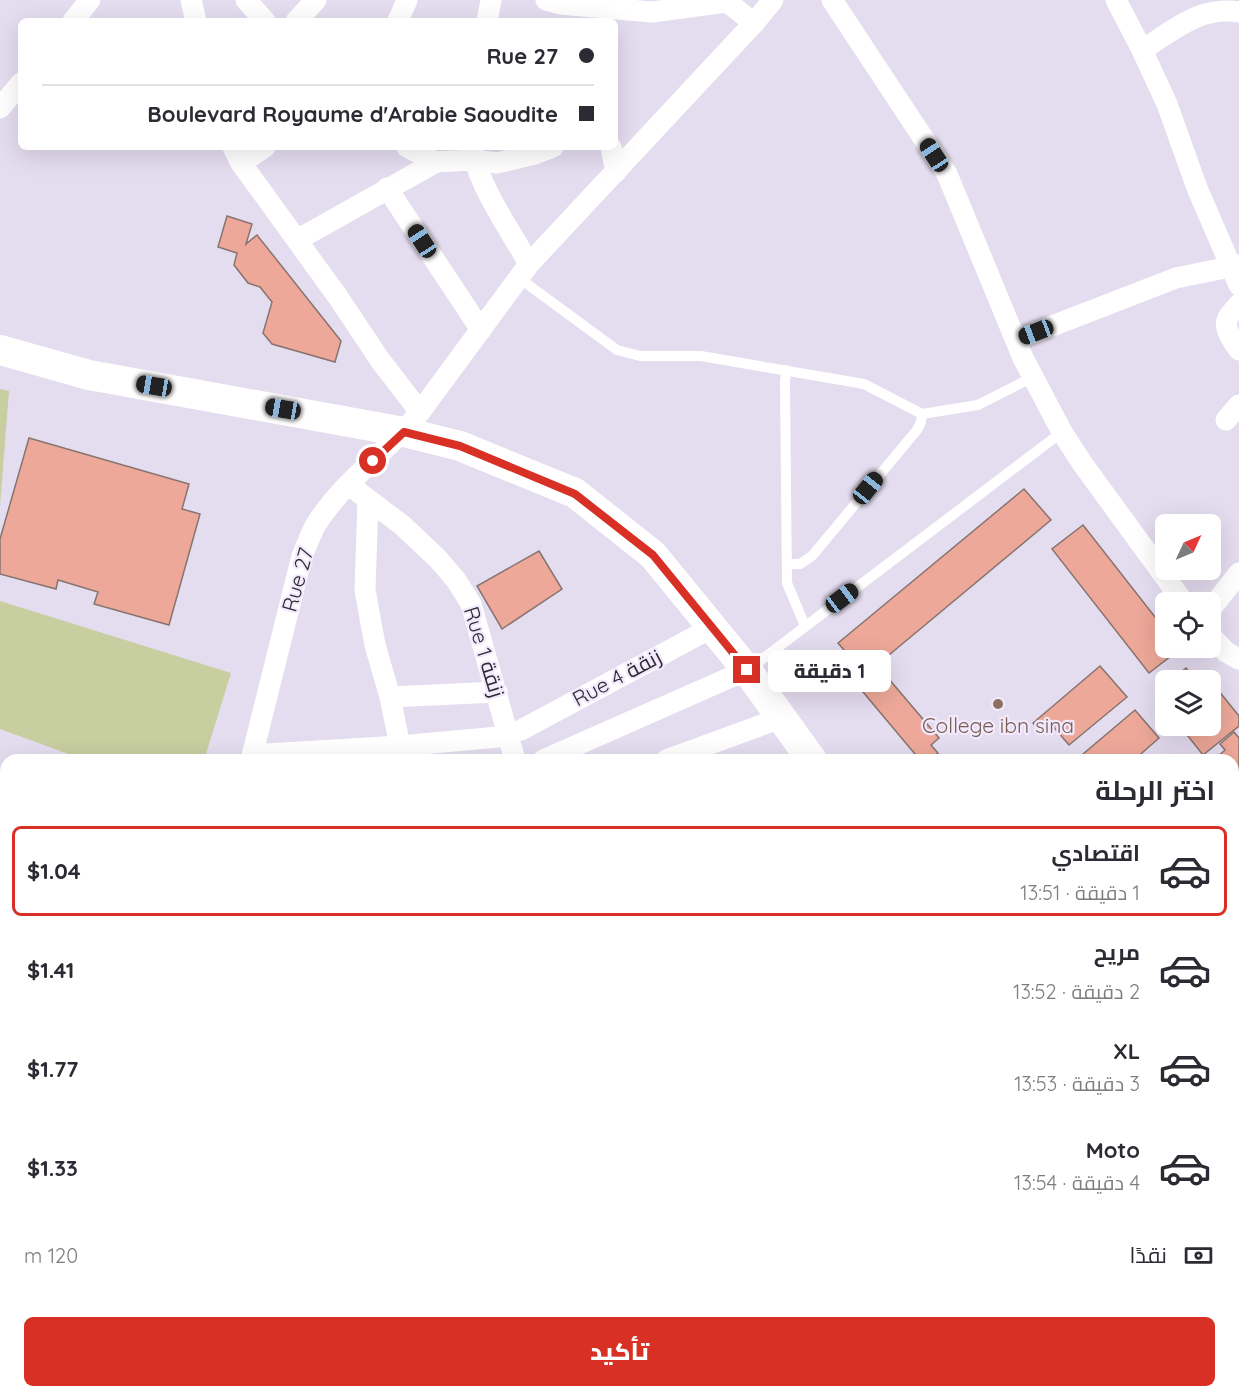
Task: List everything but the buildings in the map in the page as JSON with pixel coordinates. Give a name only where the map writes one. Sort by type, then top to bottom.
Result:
[{"type":"main road","points":[[0,350],[89,375],[412,422],[460,446],[575,494],[653,555],[747,670],[808,754]]},
{"type":"street","points":[[75,18],[90,0]]},
{"type":"street","points":[[191,0],[195,18]]},
{"type":"street","points":[[246,0],[262,18]]},
{"type":"street","points":[[299,18],[316,0]]},
{"type":"street","points":[[399,18],[407,0]]},
{"type":"street","points":[[488,18],[491,0]]},
{"type":"street","name":"Rue 27","points":[[253,754],[302,556],[315,528],[329,507],[412,422],[524,271],[773,0]]},
{"type":"street","points":[[832,0],[947,174],[1016,340],[1062,432],[1176,592]]},
{"type":"street","points":[[1016,340],[1176,279],[1237,273],[1197,188],[1178,132],[1142,50],[1116,0]]},
{"type":"street","points":[[558,6],[652,12],[727,2],[754,23]]},
{"type":"street","points":[[1142,50],[1196,16],[1222,9],[1239,12]]},
{"type":"street","points":[[2,101],[18,86]]},
{"type":"street","points":[[254,150],[237,155],[380,360],[412,422]]},
{"type":"street","points":[[413,150],[436,162]]},
{"type":"street","points":[[297,240],[436,162],[473,154],[497,163],[545,150]]},
{"type":"street","points":[[612,150],[616,172]]},
{"type":"street","points":[[473,154],[524,271]]},
{"type":"street","points":[[387,188],[481,330]]},
{"type":"street","points":[[1239,304],[1227,319],[1226,325],[1228,333],[1239,350]]},
{"type":"street","name":"Rue 1 زنقة","points":[[349,485],[402,525],[456,580],[471,604],[497,692],[515,733],[515,754]]},
{"type":"street","points":[[368,500],[365,590],[375,645],[390,697],[400,746]]},
{"type":"street","points":[[1221,596],[1239,573]]},
{"type":"street","name":"Rue 4 زنقة","points":[[301,754],[515,733],[713,627]]},
{"type":"street","points":[[1221,647],[1239,659]]},
{"type":"street","points":[[557,754],[747,670]]},
{"type":"street","points":[[390,697],[497,692]]},
{"type":"street","points":[[682,754],[781,718]]},
{"type":"lane","points":[[524,271],[617,350],[640,356],[701,357],[864,384],[922,414],[978,405],[1033,377]]},
{"type":"lane","points":[[786,370],[787,583],[806,626]]},
{"type":"lane","points":[[787,564],[800,564],[812,556],[917,430],[922,414]]},
{"type":"lane","points":[[747,670],[1062,432]]},
{"type":"green space","points":[[0,389],[9,391],[0,506]]},
{"type":"green space","points":[[0,601],[231,673],[206,754],[69,754],[0,729]]},
{"type":"place","name":"College ibn sina","points":[[998,704]]},
{"type":"route","points":[[373,461],[404,432],[460,446],[575,494],[653,555],[747,670]]}]
